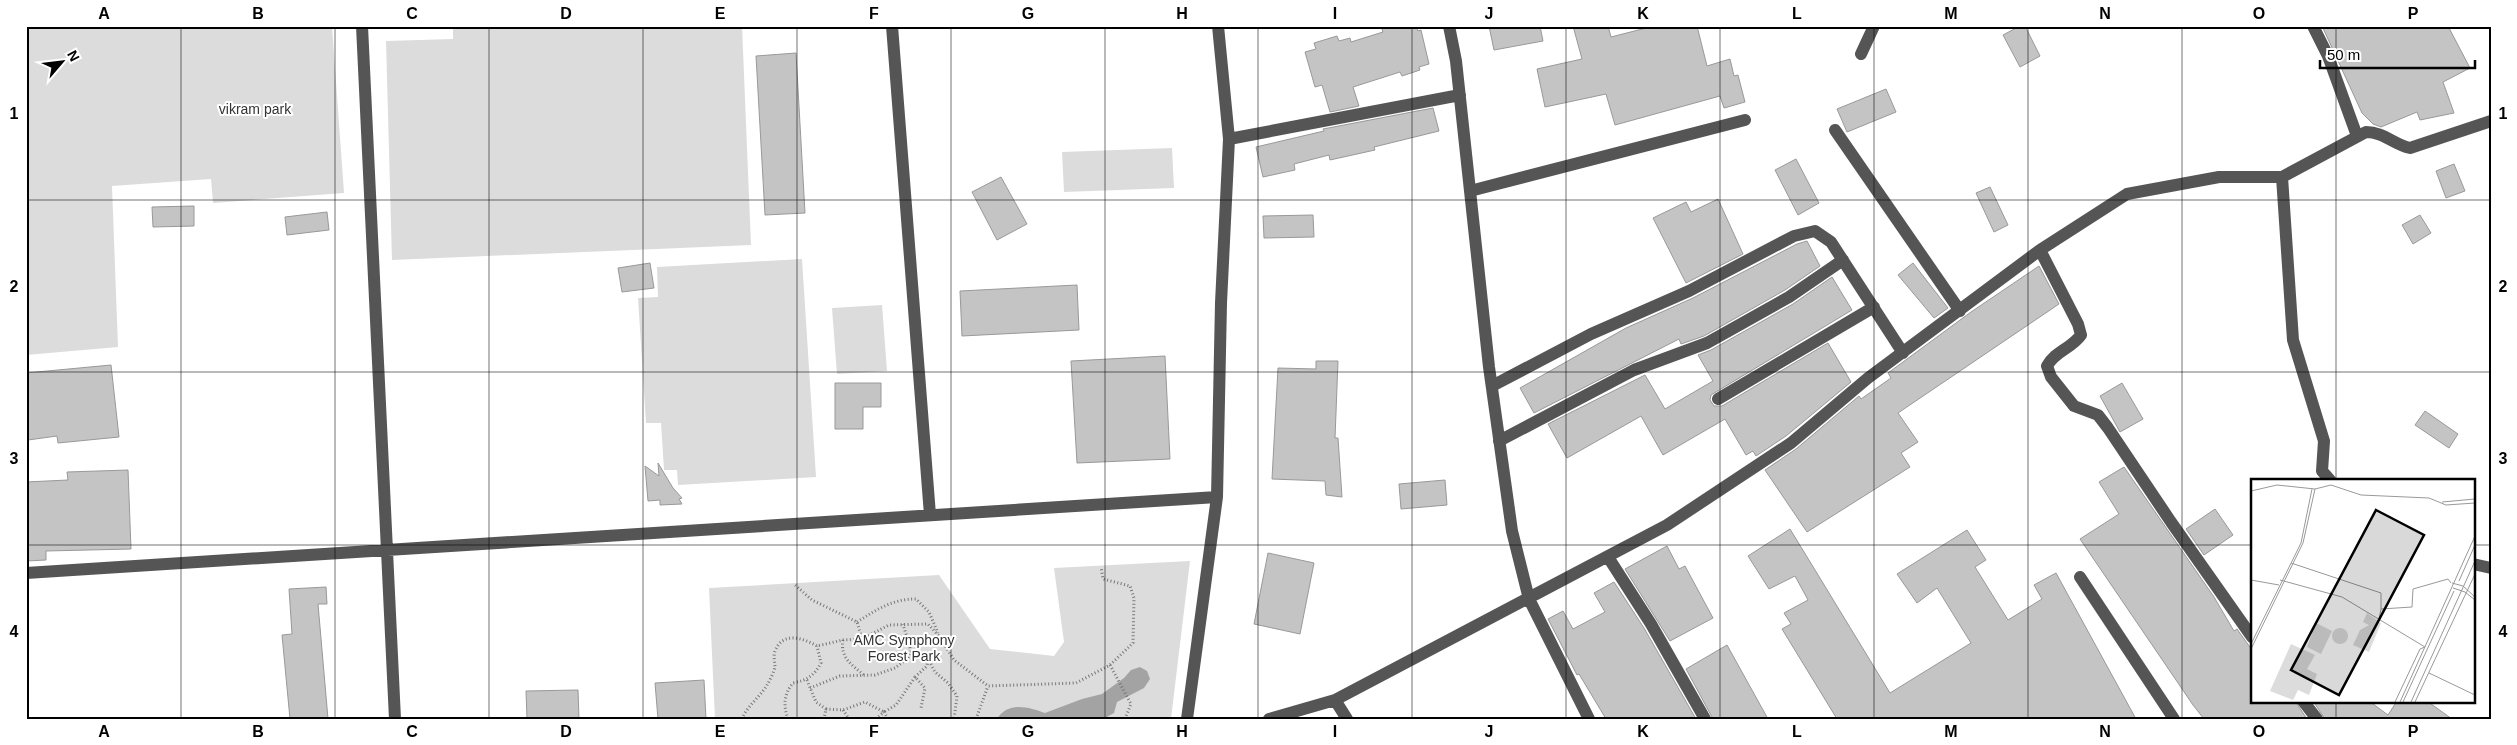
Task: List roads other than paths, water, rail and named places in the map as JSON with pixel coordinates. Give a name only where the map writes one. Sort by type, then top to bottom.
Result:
[{"type":"street","points":[[362,26],[396,719]]},
{"type":"street","points":[[892,26],[930,515]]},
{"type":"street","points":[[1187,719],[1216,497],[1221,303],[1229,139],[1218,26]]},
{"type":"street","points":[[1449,26],[1460,95],[1492,386],[1512,531],[1529,599],[1589,719]]},
{"type":"street","points":[[1861,54],[1874,26]]},
{"type":"street","points":[[2313,26],[2328,56],[2357,136]]},
{"type":"street","points":[[1229,139],[1460,95]]},
{"type":"street","points":[[1470,191],[1745,120]]},
{"type":"street","points":[[1269,719],[1335,700],[1667,525],[1790,443],[1868,378],[2040,250],[2127,194],[2218,177],[2282,177],[2357,136],[2378,132],[2398,145],[2410,148],[2491,121]]},
{"type":"street","points":[[1835,130],[1960,311]]},
{"type":"street","points":[[2282,177],[2293,340],[2324,441],[2322,472],[2329,479]]},
{"type":"street","points":[[1492,386],[1591,334],[1690,291],[1794,236],[1815,231],[1832,242],[1903,353]]},
{"type":"street","points":[[2040,250],[2078,324],[2081,335],[2074,345],[2053,356],[2047,366],[2051,377],[2074,406],[2098,415],[2251,636]]},
{"type":"street","points":[[1499,441],[1634,370],[1707,343],[1789,297],[1843,260]]},
{"type":"street","points":[[1718,399],[1874,307]]},
{"type":"street","points":[[26,573],[1216,497]]},
{"type":"street","points":[[1608,557],[1651,624],[1705,719]]},
{"type":"street","points":[[2474,564],[2491,568]]},
{"type":"street","points":[[2080,577],[2174,719]]},
{"type":"street","points":[[1335,700],[1347,719]]},
{"type":"street","points":[[2304,702],[2317,719]]},
{"type":"park label","name":"vikram park","points":[[255,109]]},
{"type":"park label","name":"AMC Symphony Forest Park","points":[[904,648]]}]
